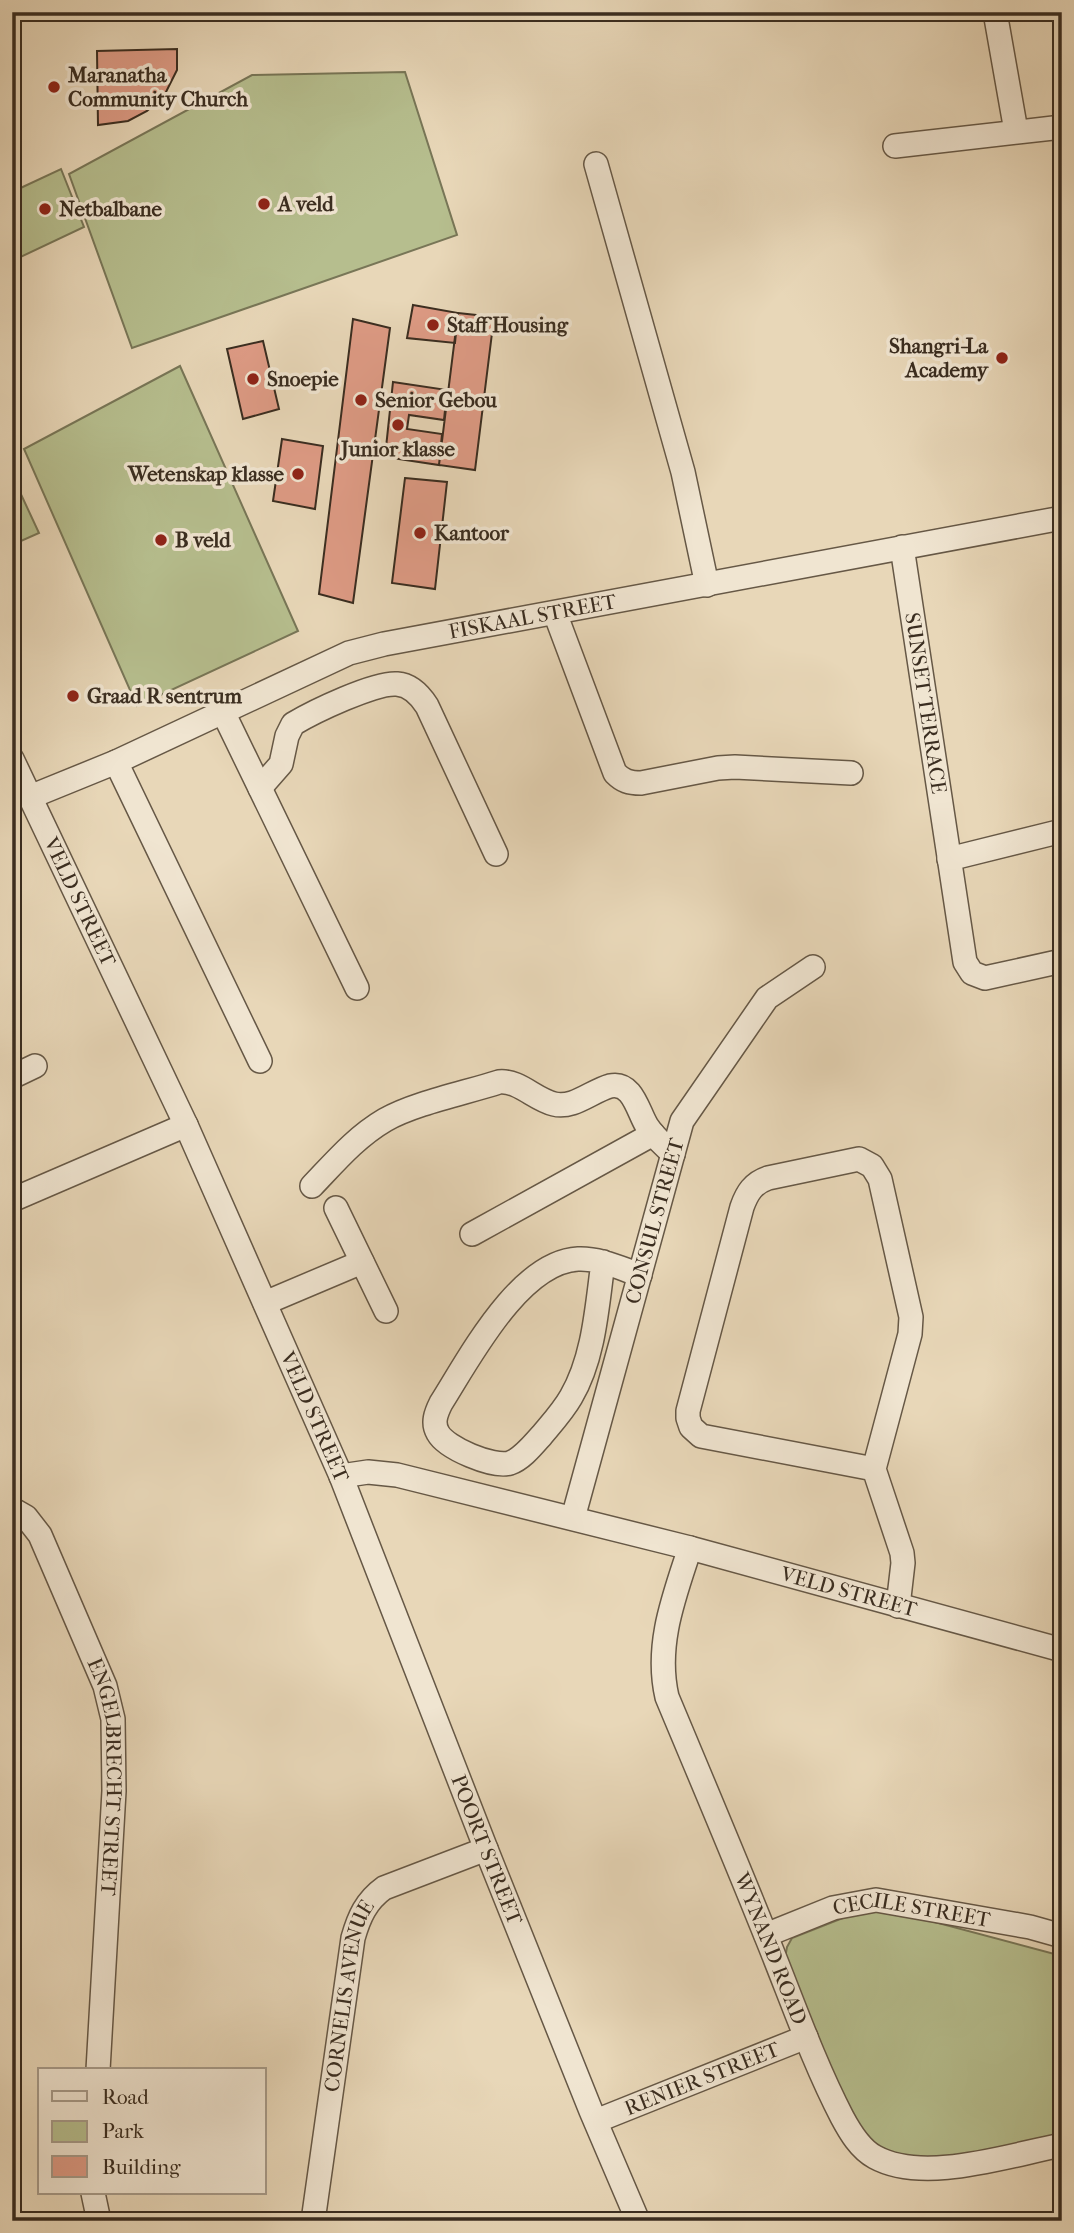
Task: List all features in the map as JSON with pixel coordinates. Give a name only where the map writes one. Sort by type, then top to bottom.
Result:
[{"type":"street","points":[[995,12],[1016,131]]},
{"type":"street","points":[[895,146],[1062,127]]},
{"type":"street","points":[[596,164],[683,472],[707,585]]},
{"type":"street","name":"FISKAAL STREET","points":[[30,797],[116,762],[349,653],[384,644],[1062,518]]},
{"type":"street","name":"SUNSET TERRACE","points":[[902,547],[965,962],[978,977],[994,977],[1062,961]]},
{"type":"street","points":[[555,613],[615,773],[621,779],[629,783],[641,782],[735,767],[851,774]]},
{"type":"street","points":[[260,788],[281,764],[287,736],[293,724],[375,687],[395,683],[417,692],[427,706],[496,855]]},
{"type":"street","points":[[223,712],[357,988]]},
{"type":"street","name":"VELD STREET","points":[[12,759],[186,1125],[341,1476],[368,1472],[397,1475],[690,1548],[1062,1650]]},
{"type":"street","points":[[116,762],[260,1061]]},
{"type":"street","points":[[949,859],[1062,831]]},
{"type":"street","name":"CONSUL STREET","points":[[573,1518],[685,1116],[733,1051],[762,1004],[813,968]]},
{"type":"street","points":[[12,1077],[35,1066]]},
{"type":"street","points":[[312,1186],[356,1141],[384,1121],[403,1112],[508,1081],[555,1104],[571,1103],[609,1086],[623,1087],[629,1092],[653,1134],[673,1154]]},
{"type":"street","points":[[12,1200],[186,1125]]},
{"type":"street","points":[[472,1234],[653,1134]]},
{"type":"street","points":[[874,1469],[701,1436],[694,1432],[688,1418],[742,1207],[750,1189],[768,1178],[859,1159],[872,1166],[880,1179],[911,1317],[910,1334],[874,1469],[902,1553],[898,1606]]},
{"type":"street","points":[[337,1208],[386,1311]]},
{"type":"street","points":[[603,1262],[594,1325],[581,1377],[570,1399],[534,1444],[510,1463],[499,1465],[471,1456],[443,1439],[436,1427],[437,1411],[498,1315],[523,1288],[551,1267],[576,1259],[603,1262],[640,1275]]},
{"type":"street","points":[[265,1303],[362,1262]]},
{"type":"street","name":"POORT STREET","points":[[341,1476],[486,1849],[638,2221]]},
{"type":"street","name":"ENGELBRECHT STREET","points":[[12,1508],[26,1517],[40,1535],[105,1686],[113,1719],[114,1791],[98,2068]]},
{"type":"street","name":"WYNAND ROAD","points":[[690,1548],[665,1632],[663,1678],[667,1697],[806,2037],[842,2118],[858,2143],[875,2157],[906,2168],[952,2167],[1062,2145]]},
{"type":"street","name":"CORNELIS AVENUE","points":[[313,2221],[354,1938],[361,1914],[374,1895],[384,1888],[486,1849]]},
{"type":"street","name":"CECILE STREET","points":[[766,1935],[832,1908],[876,1900],[1030,1927],[1062,1936]]},
{"type":"street","name":"RENIER STREET","points":[[596,2121],[806,2037]]},
{"type":"street","points":[[93,2194],[99,2221]]},
{"type":"green space","name":"A veld","points":[[405,72],[457,235],[132,348],[69,174],[252,75]]},
{"type":"green space","name":"Netbalbane","points":[[61,169],[84,227],[12,261],[12,192]]},
{"type":"green space","name":"B veld","points":[[180,366],[298,631],[137,706],[24,449]]},
{"type":"green space","points":[[12,475],[39,533],[12,545]]},
{"type":"green space","points":[[858,1912],[897,1912],[1062,1956],[1062,2137],[963,2156],[913,2162],[878,2146],[863,2134],[849,2115],[785,1958],[792,1938]]},
{"type":"building","points":[[177,49],[177,70],[164,96],[147,111],[128,121],[98,125],[97,51]]},
{"type":"building","name":"Staff Housing","points":[[413,305],[458,313],[455,343],[407,338]]},
{"type":"building","points":[[458,313],[494,317],[475,470],[439,465]]},
{"type":"building","name":"Senior Gebou","points":[[353,319],[390,328],[353,603],[319,594]]},
{"type":"building","name":"Snoepie","points":[[263,341],[279,409],[243,419],[227,349]]},
{"type":"building","name":"Junior klasse","points":[[393,382],[447,390],[444,420],[409,415],[407,429],[442,434],[439,465],[385,457]]},
{"type":"building","name":"Wetenskap klasse","points":[[282,439],[323,446],[315,509],[273,501]]},
{"type":"building","name":"Kantoor","points":[[405,478],[447,482],[435,589],[392,583]]},
{"type":"place","name":"Maranatha Community Church","points":[[54,87]]},
{"type":"place","name":"A veld","points":[[264,204]]},
{"type":"place","name":"Netbalbane","points":[[45,209]]},
{"type":"place","name":"Staff Housing","points":[[433,325]]},
{"type":"place","name":"Shangri-La Academy","points":[[1002,358]]},
{"type":"place","name":"Snoepie","points":[[253,379]]},
{"type":"place","name":"Senior Gebou","points":[[361,400]]},
{"type":"place","name":"Junior klasse","points":[[398,425]]},
{"type":"place","name":"Wetenskap klasse","points":[[298,474]]},
{"type":"place","name":"Kantoor","points":[[420,533]]},
{"type":"place","name":"B veld","points":[[161,540]]},
{"type":"place","name":"Graad R sentrum","points":[[73,696]]}]
